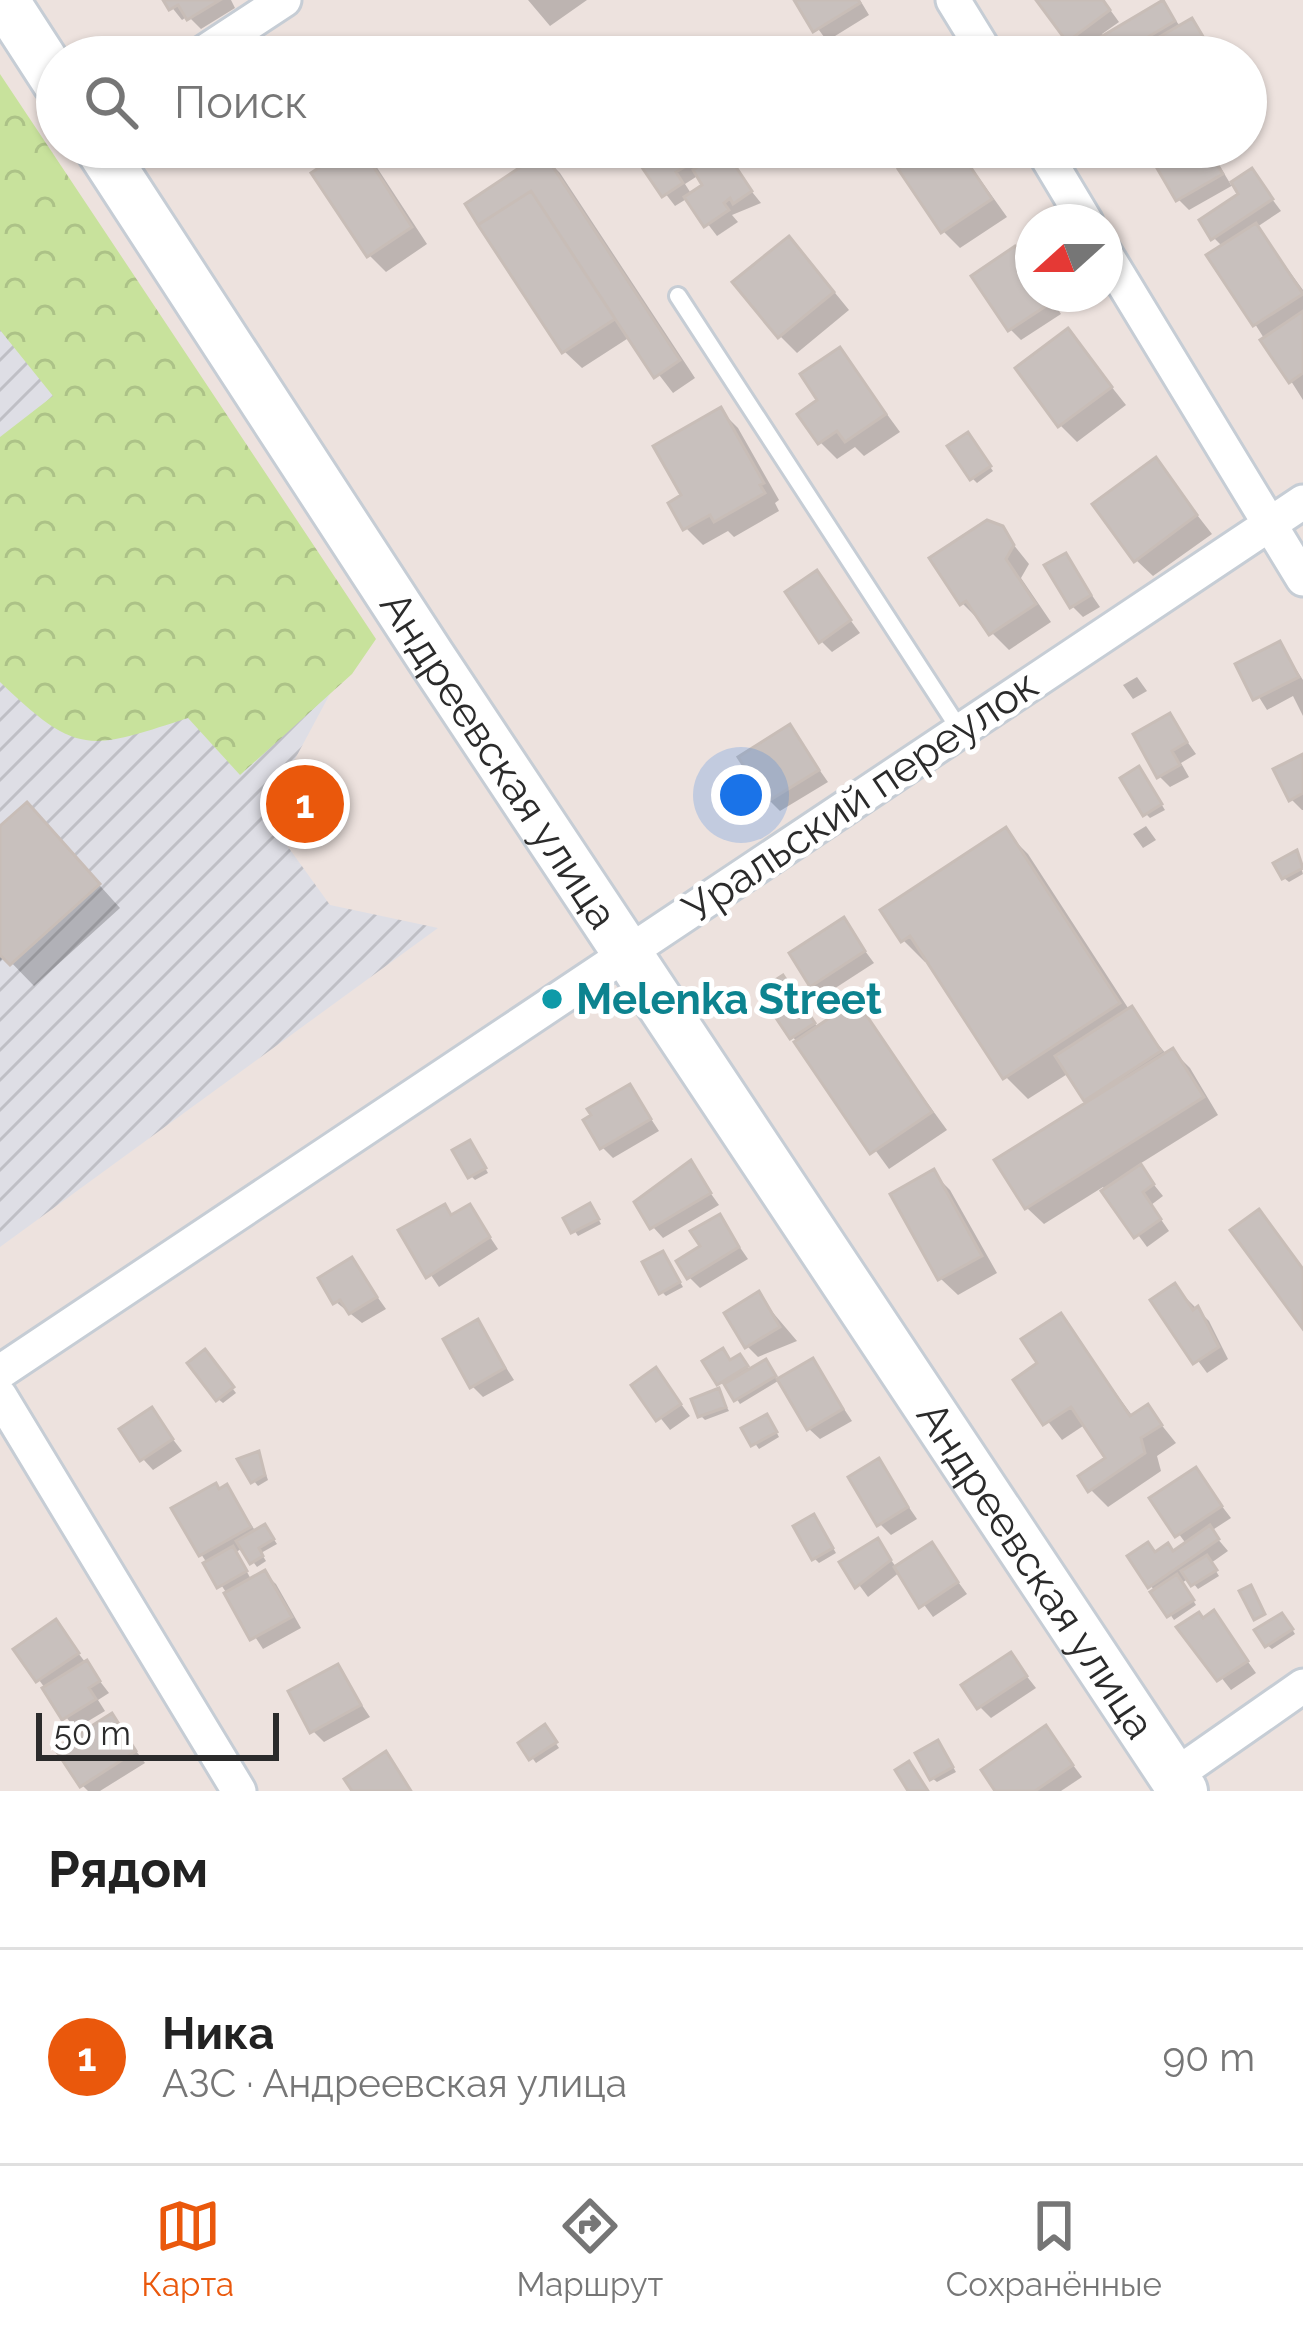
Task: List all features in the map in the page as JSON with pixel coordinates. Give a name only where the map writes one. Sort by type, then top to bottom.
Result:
[{"type":"street","points":[[4,0],[36,50]]},
{"type":"street","points":[[228,36],[284,0]]},
{"type":"street","points":[[953,0],[975,36]]},
{"type":"street","name":"Андреевская улица","points":[[113,168],[1178,1783]]},
{"type":"street","points":[[1054,168],[1075,204]]},
{"type":"street","points":[[1123,284],[1303,579]]},
{"type":"street","name":"Уральский переулок","points":[[0,1372],[1303,502]]},
{"type":"street","points":[[0,1396],[239,1791]]},
{"type":"street","points":[[1178,1783],[1303,1686]]},
{"type":"lane","points":[[678,296],[960,730]]},
{"type":"shaded area","points":[[0,148],[346,664],[265,815],[330,905],[438,928],[0,1247]]},
{"type":"green space","points":[[0,74],[36,128],[36,168],[63,168],[376,639],[352,674],[240,775],[188,718],[128,736],[86,740],[48,724],[0,682],[0,437],[53,396],[0,330]]},
{"type":"building","points":[[163,0],[220,0],[187,20],[178,5],[169,10]]},
{"type":"building","points":[[794,0],[858,0],[860,3],[813,32]]},
{"type":"building","points":[[1036,0],[1103,0],[1110,10],[1075,36],[1063,36]]},
{"type":"building","points":[[1163,0],[1175,21],[1150,36],[1102,36]]},
{"type":"building","points":[[1192,18],[1203,36],[1161,36]]},
{"type":"building","points":[[318,168],[374,168],[412,227],[367,257],[311,173]]},
{"type":"building","points":[[519,168],[554,168],[680,360],[654,378],[531,191],[478,225],[465,204]]},
{"type":"building","points":[[642,168],[683,168],[676,172],[683,183],[662,197]]},
{"type":"building","points":[[737,168],[752,191],[733,204],[730,198],[724,203],[729,210],[704,227],[684,197],[702,185],[693,170]]},
{"type":"building","points":[[971,168],[992,199],[941,233],[898,169]]},
{"type":"building","points":[[1157,168],[1219,168],[1223,174],[1176,201]]},
{"type":"building","points":[[1252,168],[1273,199],[1211,240],[1199,220],[1238,194],[1231,182]]},
{"type":"building","points":[[531,191],[615,319],[562,353],[478,225]]},
{"type":"building","points":[[1256,223],[1303,294],[1253,326],[1206,255]]},
{"type":"building","points":[[789,236],[834,292],[778,338],[732,282]]},
{"type":"building","points":[[1015,246],[1015,312],[1037,312],[1008,331],[971,276]]},
{"type":"building","points":[[1303,311],[1303,373],[1289,383],[1260,340]]},
{"type":"building","points":[[1068,328],[1112,387],[1058,427],[1015,368]]},
{"type":"building","points":[[840,347],[886,414],[845,442],[837,431],[818,444],[797,414],[817,400],[800,374]]},
{"type":"building","points":[[721,407],[764,483],[760,485],[765,493],[714,522],[710,515],[683,530],[668,503],[681,495],[653,446]]},
{"type":"building","points":[[968,432],[991,466],[970,480],[947,446]]},
{"type":"building","points":[[1156,457],[1197,515],[1134,562],[1092,504]]},
{"type":"building","points":[[987,520],[1003,526],[1014,545],[1006,559],[1036,604],[989,635],[966,601],[960,605],[929,558]]},
{"type":"building","points":[[1066,553],[1091,595],[1070,608],[1044,565]]},
{"type":"building","points":[[817,570],[851,620],[819,643],[785,592]]},
{"type":"building","points":[[1280,641],[1299,677],[1253,700],[1235,664]]},
{"type":"building","points":[[1170,713],[1187,742],[1172,751],[1180,765],[1157,778],[1133,734]]},
{"type":"building","points":[[790,724],[819,770],[767,802],[738,757]]},
{"type":"building","points":[[1303,754],[1303,793],[1289,801],[1273,769]]},
{"type":"building","points":[[1139,766],[1162,804],[1143,816],[1120,778]]},
{"type":"building","points":[[310,783],[322,809],[292,824],[280,798]]},
{"type":"building","points":[[27,802],[100,884],[10,965],[0,955],[0,826]]},
{"type":"building","points":[[1006,827],[1120,1003],[1003,1079],[910,936],[901,942],[880,910]]},
{"type":"building","points":[[1297,850],[1303,868],[1282,879],[1273,863]]},
{"type":"building","points":[[844,917],[865,951],[810,987],[789,953]]},
{"type":"building","points":[[783,975],[815,1023],[790,1039],[758,991]]},
{"type":"building","points":[[856,1000],[932,1112],[870,1154],[794,1042]]},
{"type":"building","points":[[1132,1006],[1161,1051],[1084,1101],[1055,1056]]},
{"type":"building","points":[[1173,1048],[1204,1097],[1025,1209],[994,1160]]},
{"type":"building","points":[[630,1084],[651,1119],[600,1149],[583,1120],[591,1115],[587,1109]]},
{"type":"building","points":[[470,1140],[486,1168],[468,1178],[452,1150]]},
{"type":"building","points":[[691,1160],[711,1193],[650,1229],[634,1202]]},
{"type":"building","points":[[1141,1164],[1154,1184],[1143,1192],[1161,1219],[1134,1238],[1101,1191]]},
{"type":"building","points":[[934,1169],[982,1256],[938,1280],[890,1194]]},
{"type":"building","points":[[590,1203],[599,1219],[571,1233],[563,1218]]},
{"type":"building","points":[[445,1204],[451,1215],[470,1204],[490,1237],[426,1278],[398,1230]]},
{"type":"building","points":[[1259,1209],[1303,1269],[1303,1329],[1230,1230]]},
{"type":"building","points":[[720,1214],[739,1247],[687,1279],[676,1261],[700,1246],[690,1231]]},
{"type":"building","points":[[663,1251],[680,1282],[659,1294],[642,1262]]},
{"type":"building","points":[[352,1257],[377,1297],[349,1314],[340,1300],[333,1304],[318,1278]]},
{"type":"building","points":[[1175,1283],[1193,1310],[1198,1306],[1219,1347],[1193,1364],[1150,1300]]},
{"type":"building","points":[[759,1291],[780,1327],[745,1348],[724,1313]]},
{"type":"building","points":[[1061,1313],[1130,1416],[1148,1404],[1162,1425],[1141,1438],[1145,1453],[1088,1492],[1078,1476],[1105,1458],[1071,1407],[1043,1425],[1013,1380],[1037,1363],[1021,1339]]},
{"type":"building","points":[[478,1319],[505,1368],[470,1388],[443,1339]]},
{"type":"building","points":[[723,1348],[730,1360],[740,1354],[748,1366],[717,1385],[702,1361]]},
{"type":"building","points":[[205,1349],[234,1387],[216,1401],[187,1363]]},
{"type":"building","points":[[813,1358],[843,1409],[807,1430],[777,1379]]},
{"type":"building","points":[[766,1359],[776,1376],[734,1401],[724,1384]]},
{"type":"building","points":[[656,1367],[681,1404],[656,1421],[631,1385]]},
{"type":"building","points":[[719,1388],[726,1407],[698,1417],[691,1399]]},
{"type":"building","points":[[152,1407],[173,1439],[140,1461],[119,1429]]},
{"type":"building","points":[[767,1414],[777,1432],[751,1446],[741,1428]]},
{"type":"building","points":[[259,1451],[265,1475],[251,1483],[237,1459]]},
{"type":"building","points":[[879,1458],[908,1507],[877,1526],[848,1477]]},
{"type":"building","points":[[1196,1467],[1222,1506],[1175,1537],[1149,1498]]},
{"type":"building","points":[[216,1483],[219,1489],[227,1484],[251,1527],[199,1556],[171,1508]]},
{"type":"building","points":[[814,1514],[833,1548],[812,1560],[793,1526]]},
{"type":"building","points":[[265,1524],[274,1539],[259,1548],[263,1556],[250,1564],[236,1541]]},
{"type":"building","points":[[1210,1525],[1219,1539],[1148,1588],[1127,1556],[1148,1542],[1155,1552],[1168,1543],[1173,1551]]},
{"type":"building","points":[[878,1538],[891,1560],[855,1588],[839,1562]]},
{"type":"building","points":[[932,1542],[958,1582],[919,1608],[894,1567]]},
{"type":"building","points":[[233,1546],[247,1571],[217,1588],[203,1563]]},
{"type":"building","points":[[1207,1555],[1217,1570],[1191,1586],[1181,1571]]},
{"type":"building","points":[[265,1570],[292,1617],[250,1640],[224,1593]]},
{"type":"building","points":[[1177,1574],[1194,1600],[1167,1617],[1150,1592]]},
{"type":"building","points":[[1251,1585],[1265,1614],[1254,1620],[1239,1591]]},
{"type":"building","points":[[1214,1610],[1248,1661],[1217,1681],[1176,1627],[1199,1612],[1203,1618]]},
{"type":"building","points":[[1282,1613],[1293,1629],[1265,1647],[1254,1630]]},
{"type":"building","points":[[56,1619],[79,1653],[36,1682],[13,1649]]},
{"type":"building","points":[[1011,1652],[1027,1676],[977,1709],[961,1685]]},
{"type":"building","points":[[87,1660],[100,1681],[89,1688],[96,1699],[62,1720],[42,1688]]},
{"type":"building","points":[[338,1664],[361,1705],[310,1733],[288,1691]]},
{"type":"building","points":[[112,1713],[136,1751],[80,1787],[55,1749]]},
{"type":"building","points":[[545,1724],[557,1742],[529,1760],[518,1743]]},
{"type":"building","points":[[1046,1725],[1073,1765],[1035,1791],[995,1791],[981,1770]]},
{"type":"building","points":[[938,1740],[953,1767],[930,1780],[915,1753]]},
{"type":"building","points":[[386,1751],[411,1791],[352,1791],[344,1779]]},
{"type":"building","points":[[909,1761],[928,1791],[908,1791],[895,1770]]},
{"type":"place","name":"Ника","points":[[305,804]]},
{"type":"place","name":"Melenka Street","points":[[552,999]]}]
